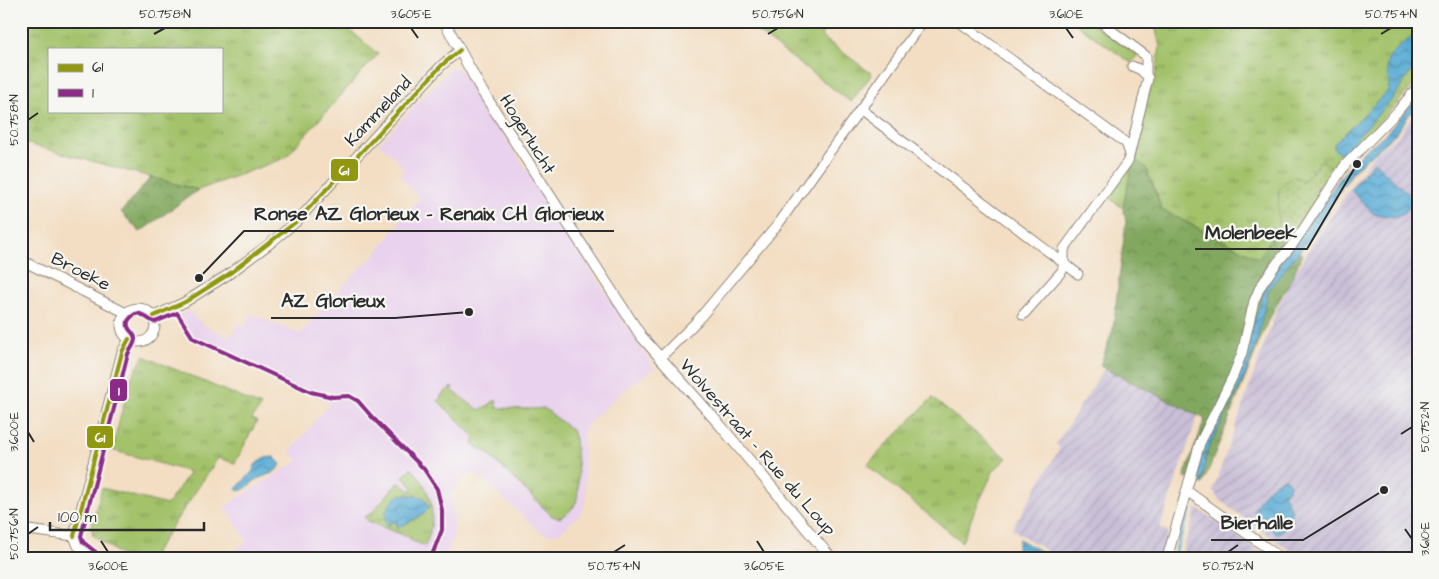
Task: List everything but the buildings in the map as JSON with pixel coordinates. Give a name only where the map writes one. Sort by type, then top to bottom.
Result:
[{"type":"street","name":"Hogerlucht","points":[[444,21],[482,91],[616,300],[641,336],[660,358]]},
{"type":"street","points":[[660,358],[698,320],[779,223],[923,21]]},
{"type":"street","points":[[958,21],[1126,143],[1130,152]]},
{"type":"street","points":[[1099,21],[1146,56],[1146,75]]},
{"type":"street","name":"Kammeland","points":[[154,316],[179,305],[229,274],[268,246],[297,221],[442,65],[460,50]]},
{"type":"street","points":[[1023,315],[1062,271],[1064,249],[1128,161],[1148,84],[1148,78],[1142,70],[1132,66]]},
{"type":"street","points":[[1167,558],[1189,492],[1200,443],[1233,376],[1242,353],[1254,301],[1260,287],[1299,236],[1345,165],[1397,112],[1418,86]]},
{"type":"street","points":[[860,108],[1078,274]]},
{"type":"street","name":"Broeke","points":[[21,260],[126,313]]},
{"type":"street","points":[[139,307],[148,310],[154,316],[156,328],[150,338],[139,342],[129,339],[121,328],[122,318],[130,309],[139,307]]},
{"type":"street","points":[[93,558],[78,546],[75,531],[122,352],[129,339]]},
{"type":"street","name":"Wolvestraat - Rue du Loup","points":[[660,358],[720,425],[831,558]]},
{"type":"street","points":[[1189,492],[1280,558]]},
{"type":"street","points":[[21,529],[75,531]]},
{"type":"shaded area","points":[[456,68],[460,70],[492,116],[655,369],[619,395],[588,424],[583,433],[586,501],[580,514],[561,532],[548,535],[540,532],[478,475],[471,474],[463,479],[450,495],[454,518],[453,537],[445,558],[223,558],[247,542],[225,506],[298,461],[290,452],[330,403],[197,342],[181,329],[175,318],[190,310],[203,325],[230,337],[239,322],[246,326],[251,314],[300,334],[354,274],[373,257],[420,198],[401,177],[404,169],[379,144],[449,70]]},
{"type":"shaded area","points":[[1418,109],[1418,558],[1301,558],[1219,500],[1213,490],[1276,311],[1294,274],[1374,154],[1397,137]]},
{"type":"shaded area","points":[[1105,368],[1198,415],[1160,527],[1168,532],[1161,558],[1097,558],[1094,556],[1093,558],[1058,558],[1012,529],[1060,448],[1056,444]]},
{"type":"shaded area","points":[[1197,508],[1269,558],[1180,558]]},
{"type":"green space","points":[[21,21],[339,21],[378,54],[285,158],[198,190],[21,142]]},
{"type":"green space","points":[[743,21],[830,21],[821,36],[872,74],[851,102]]},
{"type":"green space","points":[[1072,21],[1089,21],[1138,55],[1131,63]]},
{"type":"green space","points":[[1154,21],[1311,21],[1314,24],[1317,21],[1418,21],[1418,79],[1396,105],[1343,158],[1335,172],[1322,160],[1304,181],[1293,176],[1279,189],[1295,237],[1288,245],[1258,258],[1162,210],[1152,181],[1134,158],[1123,208],[1107,196],[1133,158],[1138,143],[1150,86],[1156,74],[1160,47]]},
{"type":"green space","points":[[1133,158],[1146,168],[1162,210],[1258,258],[1273,236],[1302,254],[1292,278],[1268,320],[1203,484],[1184,477],[1205,419],[1100,366],[1113,329],[1126,221],[1123,208]]},
{"type":"green space","points":[[1322,159],[1335,172],[1295,237],[1278,227],[1279,189],[1293,176],[1304,181]]},
{"type":"green space","points":[[151,177],[198,190],[140,232],[121,212]]},
{"type":"green space","points":[[144,356],[261,406],[252,419],[257,421],[235,463],[218,458],[151,558],[125,558],[93,535],[91,526],[102,488],[167,505],[190,472],[112,450],[130,380]]},
{"type":"green space","points":[[452,387],[453,391],[480,410],[496,400],[497,408],[544,408],[572,430],[575,439],[578,472],[578,489],[575,505],[559,518],[552,516],[488,454],[473,445],[475,437],[438,401],[443,393]]},
{"type":"green space","points":[[932,398],[1007,458],[994,470],[962,542],[867,465]]},
{"type":"green space","points":[[411,468],[424,485],[431,504],[431,525],[425,546],[410,540],[411,538],[369,522],[364,517],[371,514],[398,482],[411,491],[413,488],[403,477]]},
{"type":"water","points":[[1418,32],[1418,60],[1414,60],[1412,70],[1394,97],[1345,151],[1339,153],[1334,149],[1334,144],[1388,91],[1387,67],[1390,57]]},
{"type":"water","points":[[1418,96],[1418,103],[1395,134],[1356,168],[1342,187],[1318,228],[1269,289],[1255,348],[1244,379],[1207,451],[1202,483],[1195,481],[1203,443],[1252,328],[1268,280],[1348,167],[1364,151],[1388,132]]},
{"type":"water","points":[[1374,162],[1417,202],[1402,214],[1395,217],[1375,214],[1351,190]]},
{"type":"water","points":[[274,457],[281,464],[279,468],[259,478],[248,487],[238,491],[236,489],[253,471],[255,465],[264,458]]},
{"type":"water","points":[[1285,478],[1290,484],[1288,490],[1283,493],[1292,511],[1282,530],[1276,534],[1253,511],[1271,487]]},
{"type":"water","points":[[402,494],[424,498],[429,507],[410,522],[397,528],[398,524],[392,521],[389,526],[386,521],[386,512],[390,504]]},
{"type":"water","points":[[1019,539],[1052,558],[1015,558]]},
{"type":"waterway","points":[[1173,558],[1191,507],[1198,479]]},
{"type":"transit line","name":"61","points":[[154,316],[185,302],[229,274],[297,221],[442,65],[460,50]]},
{"type":"transit line","name":"1","points":[[97,553],[83,542],[81,536],[128,354],[135,341],[135,336],[128,327],[128,321],[138,313],[155,322],[177,313],[193,338],[311,392],[333,397],[349,396],[358,401],[424,469],[437,489],[442,510],[442,530],[432,555]]},
{"type":"transit line","name":"61","points":[[74,536],[122,352],[129,339]]},
{"type":"place","name":"Molenbeek","points":[[1357,164]]},
{"type":"place","name":"Ronse AZ Glorieux - Renaix CH Glorieux","points":[[199,278]]},
{"type":"place","name":"AZ Glorieux","points":[[469,312]]},
{"type":"place","name":"Bierhalle","points":[[1384,490]]}]
